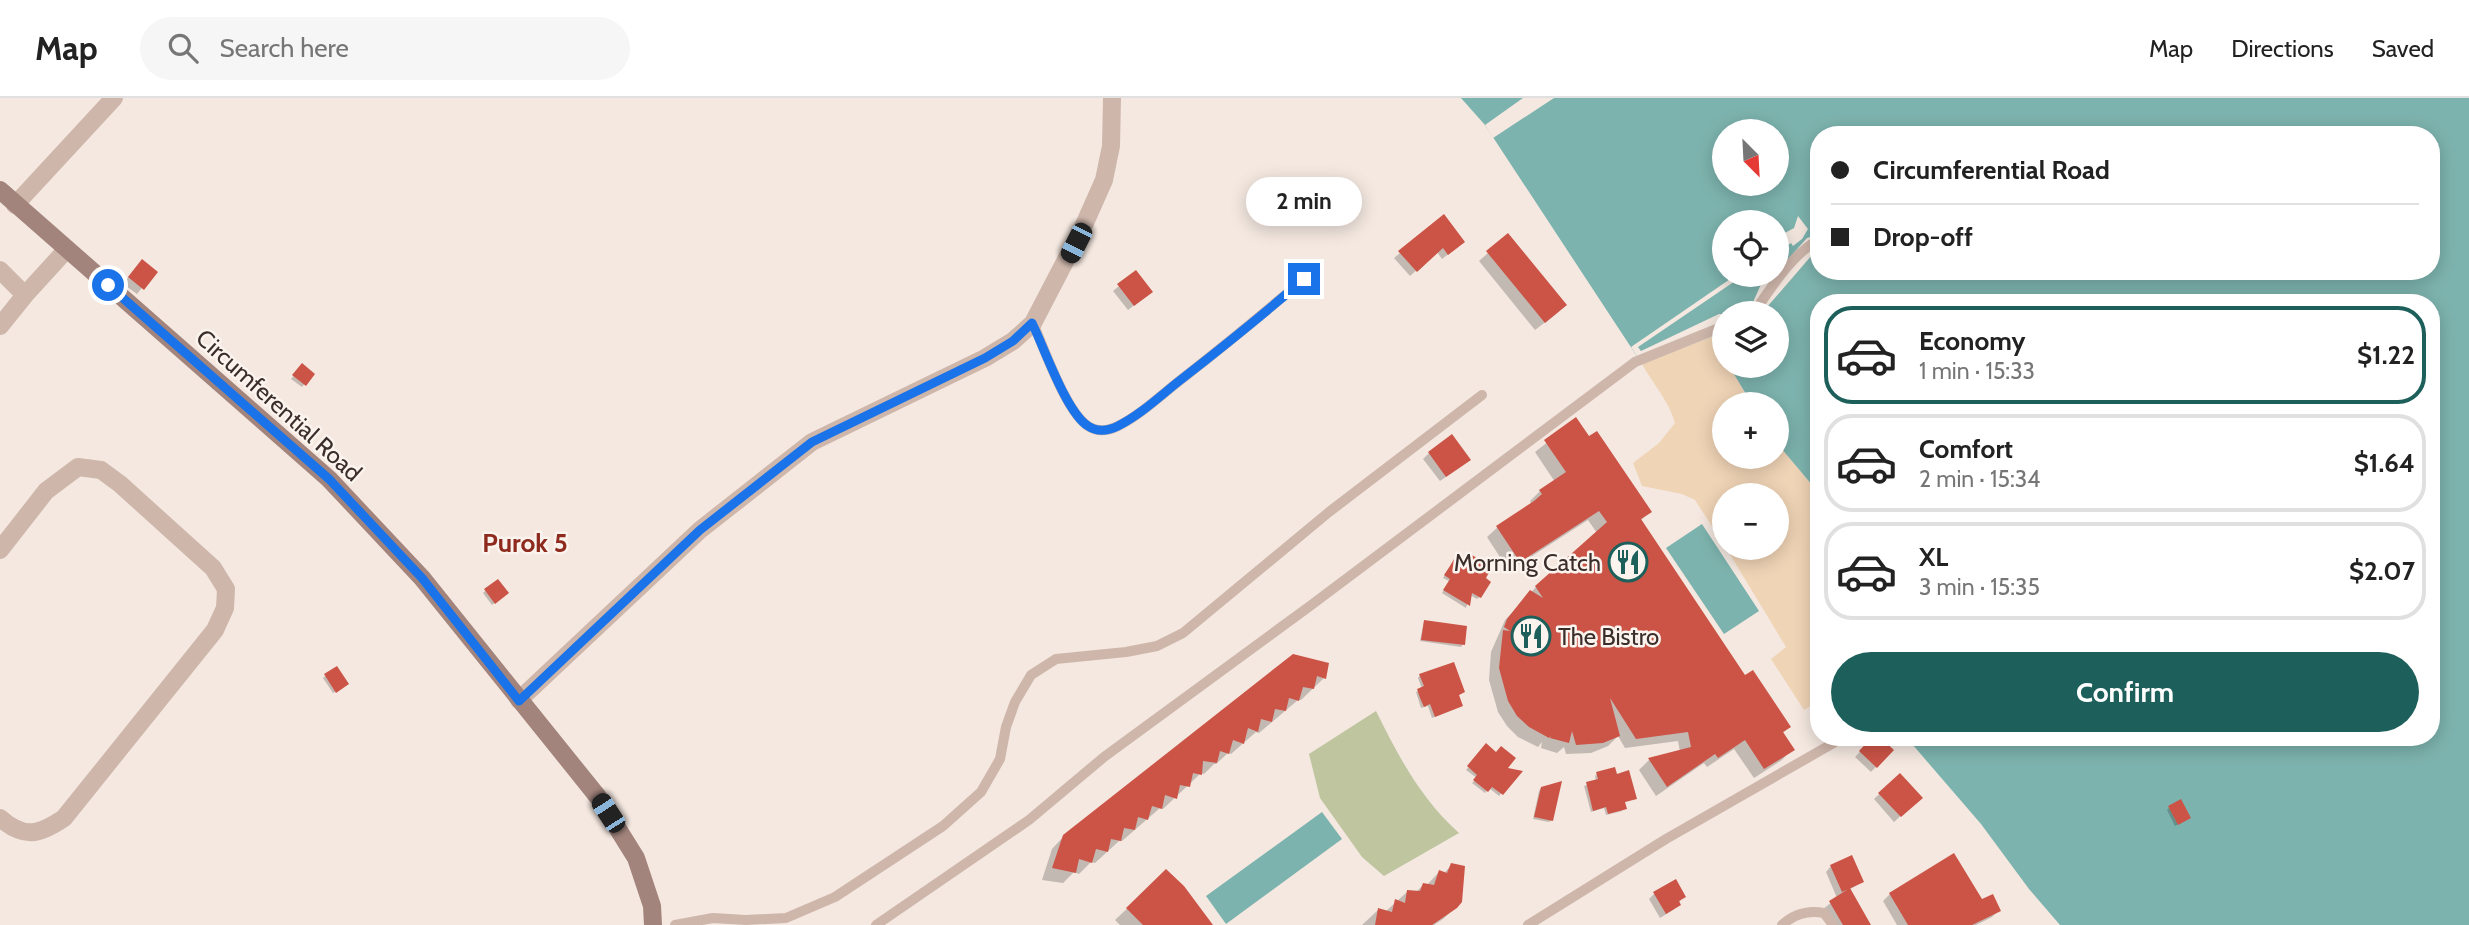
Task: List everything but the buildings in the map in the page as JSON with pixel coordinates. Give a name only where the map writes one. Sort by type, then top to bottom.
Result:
[{"type":"main road","name":"Circumferential Road","points":[[0,190],[329,479],[422,578],[598,797],[630,848],[645,882],[652,906],[653,925]]},
{"type":"street","points":[[16,205],[114,98]]},
{"type":"street","points":[[519,701],[700,530],[812,442],[985,358],[1013,341],[1032,323],[1079,236],[1104,180],[1111,146],[1112,98]]},
{"type":"street","points":[[0,327],[25,295],[68,249]]},
{"type":"street","points":[[0,270],[25,295]]},
{"type":"street","points":[[0,550],[46,491],[78,467],[101,470],[213,568],[226,589],[225,607],[215,630],[64,818],[47,829],[27,833],[8,825],[0,818]]},
{"type":"lane","points":[[1763,301],[1802,252],[1810,246]]},
{"type":"lane","points":[[1032,323],[1078,418],[1089,428],[1101,431],[1116,427],[1141,411],[1256,321],[1304,279]]},
{"type":"lane","points":[[876,925],[1029,820],[1104,757],[1300,614],[1635,362],[1712,331]]},
{"type":"lane","points":[[675,925],[713,918],[786,918],[835,897],[895,859],[943,826],[981,792],[1000,759],[1006,727],[1031,676],[1056,659],[1157,646],[1183,633],[1329,512],[1482,396]]},
{"type":"lane","points":[[1528,925],[1665,839],[1828,746]]},
{"type":"lane","points":[[1782,925],[1788,919],[1809,910],[1824,913],[1833,925]]},
{"type":"green space","points":[[1376,711],[1402,761],[1422,791],[1459,833],[1384,876],[1362,857],[1320,798],[1309,754]]},
{"type":"sand","points":[[1712,336],[1712,378],[1736,378],[1745,392],[1712,392],[1712,469],[1789,469],[1789,457],[1810,482],[1810,707],[1804,710],[1771,659],[1786,647],[1733,560],[1789,560],[1789,483],[1712,483],[1712,526],[1695,500],[1682,494],[1642,486],[1633,463],[1659,443],[1675,423],[1665,400],[1642,364]]},
{"type":"water","points":[[1461,98],[2469,98],[2469,925],[2060,925],[2029,889],[1981,824],[1914,746],[2440,746],[2440,294],[1810,294],[1810,482],[1789,457],[1789,392],[1745,392],[1736,378],[1789,378],[1789,301],[1712,301],[1712,337],[1642,364],[1485,125]]},
{"type":"water","points":[[1702,524],[1712,539],[1712,560],[1726,560],[1759,611],[1724,634],[1666,548]]},
{"type":"water","points":[[1322,812],[1342,839],[1226,924],[1206,896]]},
{"type":"pier","points":[[1523,98],[1554,98],[1493,138],[1485,125]]},
{"type":"pier","points":[[1798,216],[1808,229],[1802,239],[1793,246],[1789,244],[1789,231],[1794,228]]},
{"type":"pier","points":[[1810,237],[1810,257],[1789,282],[1789,258]]},
{"type":"pier","points":[[1718,287],[1726,287],[1638,347],[1641,351],[1712,317],[1712,337],[1642,364],[1631,347]]},
{"type":"pier","points":[[1760,287],[1784,287],[1772,301],[1754,301]]},
{"type":"place","name":"Morning Catch","points":[[1628,562]]},
{"type":"place","name":"The Bistro","points":[[1531,636]]},
{"type":"district","name":"Purok 5","points":[[525,543]]},
{"type":"route","points":[[108,285],[329,479],[422,578],[519,701],[700,530],[812,442],[985,358],[1013,341],[1032,323],[1078,418],[1089,428],[1101,431],[1116,427],[1141,411],[1256,321],[1304,279]]}]
